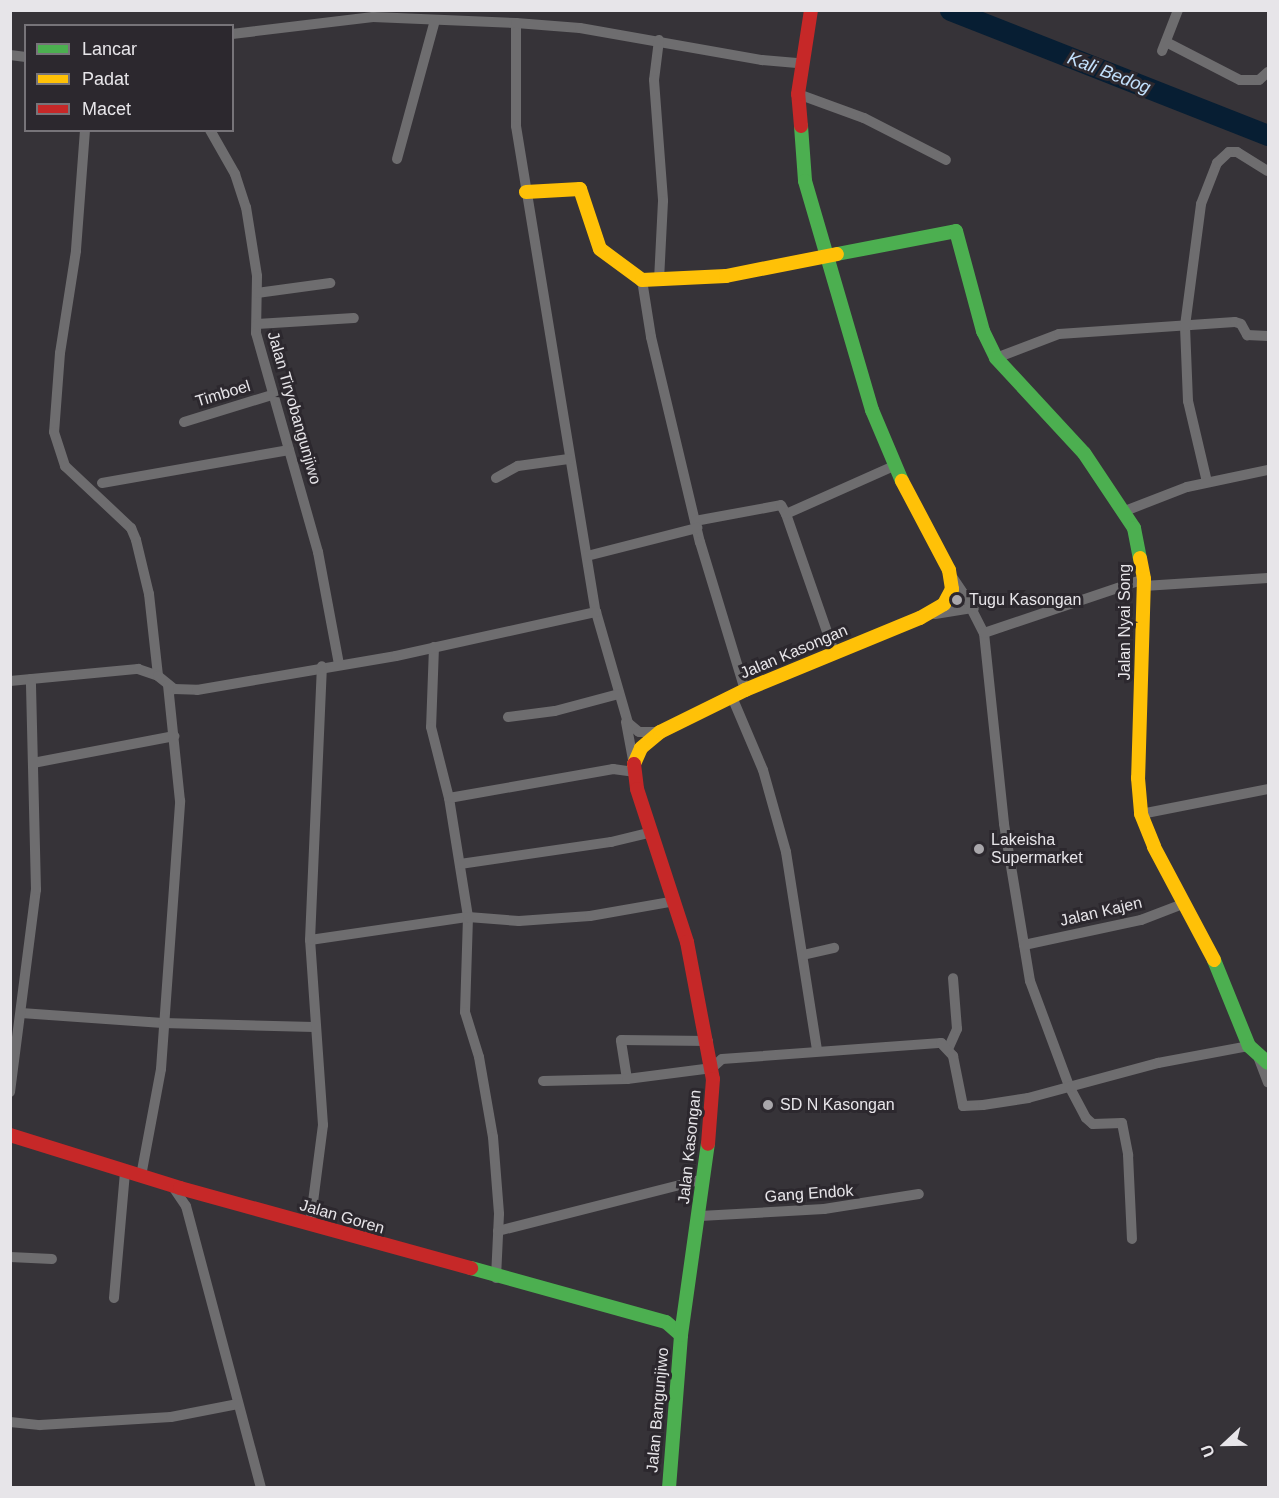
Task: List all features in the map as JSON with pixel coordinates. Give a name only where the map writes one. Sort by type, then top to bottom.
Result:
[{"type":"street","points":[[811,10],[800,63],[798,94],[802,166],[863,384],[894,466],[949,570],[976,612],[984,633],[1004,824],[1024,945],[1036,1000],[1069,1086],[1089,1122],[1122,1123],[1128,1155],[1132,1239]]},
{"type":"street","points":[[1178,10],[1164,47],[1240,80],[1259,80],[1269,72]]},
{"type":"street","points":[[234,34],[373,17],[516,23],[659,39],[762,60],[800,63]]},
{"type":"street","points":[[397,159],[435,20]]},
{"type":"street","points":[[449,798],[613,769],[634,768],[624,712],[596,612],[526,192],[516,126],[516,23]]},
{"type":"street","points":[[659,39],[654,80],[663,201],[659,280]]},
{"type":"street","points":[[798,94],[864,118],[946,160]]},
{"type":"street","points":[[85,132],[54,432],[65,466],[133,534],[149,594],[158,676]]},
{"type":"street","name":"Jalan Tiryobangunjiwo","points":[[211,132],[235,174],[246,207],[254,241],[257,324],[272,395],[318,552],[339,664]]},
{"type":"street","points":[[1207,482],[1188,402],[1185,326],[1201,204],[1222,156],[1237,152],[1269,171]]},
{"type":"street","points":[[526,192],[580,189],[600,249],[642,280],[726,276],[828,255]]},
{"type":"street","name":"Jalan Nyai Song","points":[[828,255],[956,231],[983,331],[996,358],[1084,453],[1125,512],[1137,540],[1144,582],[1138,785],[1141,813],[1183,904],[1221,973],[1249,1046],[1264,1061]]},
{"type":"street","points":[[642,280],[651,337],[696,524],[721,621],[746,690]]},
{"type":"street","points":[[257,293],[330,283]]},
{"type":"street","points":[[257,324],[354,318]]},
{"type":"street","points":[[996,358],[1059,334],[1235,322],[1241,324],[1247,335],[1269,336]]},
{"type":"street","name":"Timboel","points":[[183,422],[272,395]]},
{"type":"street","points":[[102,483],[289,450]]},
{"type":"street","points":[[496,478],[518,466],[569,459]]},
{"type":"street","points":[[786,514],[894,466]]},
{"type":"street","points":[[1125,512],[1207,482],[1269,470]]},
{"type":"street","points":[[587,556],[696,524],[781,505],[834,652]]},
{"type":"street","name":"Jalan Kasongan","points":[[681,1335],[700,1216],[712,1114],[712,1068],[708,1041],[675,901],[634,768],[641,748],[660,732],[746,690],[920,618],[949,598],[949,570]]},
{"type":"street","points":[[984,633],[1144,582],[1269,578]]},
{"type":"street","points":[[920,618],[966,607],[976,612]]},
{"type":"street","points":[[10,681],[123,669],[158,676],[168,685],[181,691],[197,690],[434,647],[596,612]]},
{"type":"street","points":[[434,647],[431,727],[449,798],[468,918],[465,1012],[479,1057],[493,1137],[498,1231],[496,1278]]},
{"type":"street","points":[[310,1225],[323,1125],[314,1027],[310,940],[322,666]]},
{"type":"street","points":[[10,1092],[36,890],[31,679]]},
{"type":"street","points":[[141,1176],[161,1069],[180,801],[168,685]]},
{"type":"street","points":[[508,717],[555,711],[619,694]]},
{"type":"street","points":[[732,697],[763,770],[786,852],[817,1051]]},
{"type":"street","points":[[624,712],[633,729],[646,734],[660,732]]},
{"type":"street","points":[[33,763],[174,736]]},
{"type":"street","points":[[1141,813],[1269,789]]},
{"type":"street","points":[[460,864],[611,842],[652,832]]},
{"type":"street","points":[[310,940],[468,918],[527,921],[590,916],[675,901]]},
{"type":"street","name":"Jalan Kajen","points":[[1024,945],[1141,920],[1183,904]]},
{"type":"street","points":[[802,955],[834,948]]},
{"type":"street","points":[[953,978],[957,1029],[949,1047],[963,1106],[1011,1102],[1158,1063],[1249,1046]]},
{"type":"street","points":[[21,1013],[163,1023],[314,1027]]},
{"type":"street","points":[[627,1079],[621,1040],[708,1041]]},
{"type":"street","points":[[543,1081],[627,1079],[712,1068],[723,1059],[817,1051],[941,1043],[949,1047]]},
{"type":"street","points":[[1264,1061],[1269,1082]]},
{"type":"street","name":"Jalan Goren","points":[[10,1135],[172,1186],[496,1278],[666,1322],[681,1335]]},
{"type":"street","points":[[114,1298],[125,1172]]},
{"type":"street","points":[[498,1231],[704,1179]]},
{"type":"street","points":[[172,1186],[186,1206],[261,1488]]},
{"type":"street","points":[[186,1206],[190,1197],[202,1194]]},
{"type":"street","name":"Gang Endok","points":[[700,1216],[824,1209],[919,1194]]},
{"type":"street","points":[[10,1257],[52,1259]]},
{"type":"street","points":[[666,1322],[683,1315]]},
{"type":"street","name":"Jalan Bangunjiwo","points":[[669,1488],[681,1335]]},
{"type":"street","points":[[10,1422],[40,1425],[171,1417],[238,1404]]},
{"type":"waterway","name":"Kali Bedog","points":[[950,10],[1268,135]]},
{"type":"traffic: fast","points":[[801,126],[805,181],[872,410],[902,481]]},
{"type":"traffic: fast","points":[[837,254],[956,231],[983,331],[996,358],[1084,453],[1134,528],[1140,558]]},
{"type":"traffic: fast","points":[[1214,960],[1249,1046],[1268,1063]]},
{"type":"traffic: fast","points":[[669,1488],[681,1335],[708,1144]]},
{"type":"traffic: fast","points":[[471,1268],[666,1322],[681,1335]]},
{"type":"traffic: slow","points":[[526,192],[580,189],[600,249],[642,280],[726,276],[837,254]]},
{"type":"traffic: slow","points":[[634,764],[641,748],[660,732],[745,690],[920,618],[944,604],[952,589],[949,570],[902,481]]},
{"type":"traffic: slow","points":[[1140,558],[1144,579],[1138,778],[1141,814],[1154,847],[1214,960]]},
{"type":"traffic: jam","points":[[801,126],[798,94],[811,10]]},
{"type":"traffic: jam","points":[[634,764],[637,789],[687,942],[713,1079],[708,1144]]},
{"type":"traffic: jam","points":[[10,1135],[180,1188],[471,1268]]},
{"type":"place","name":"Tugu Kasongan","points":[[957,600]]},
{"type":"place","name":"Lakeisha Supermarket","points":[[979,849]]},
{"type":"place","name":"SD N Kasongan","points":[[768,1105]]}]
